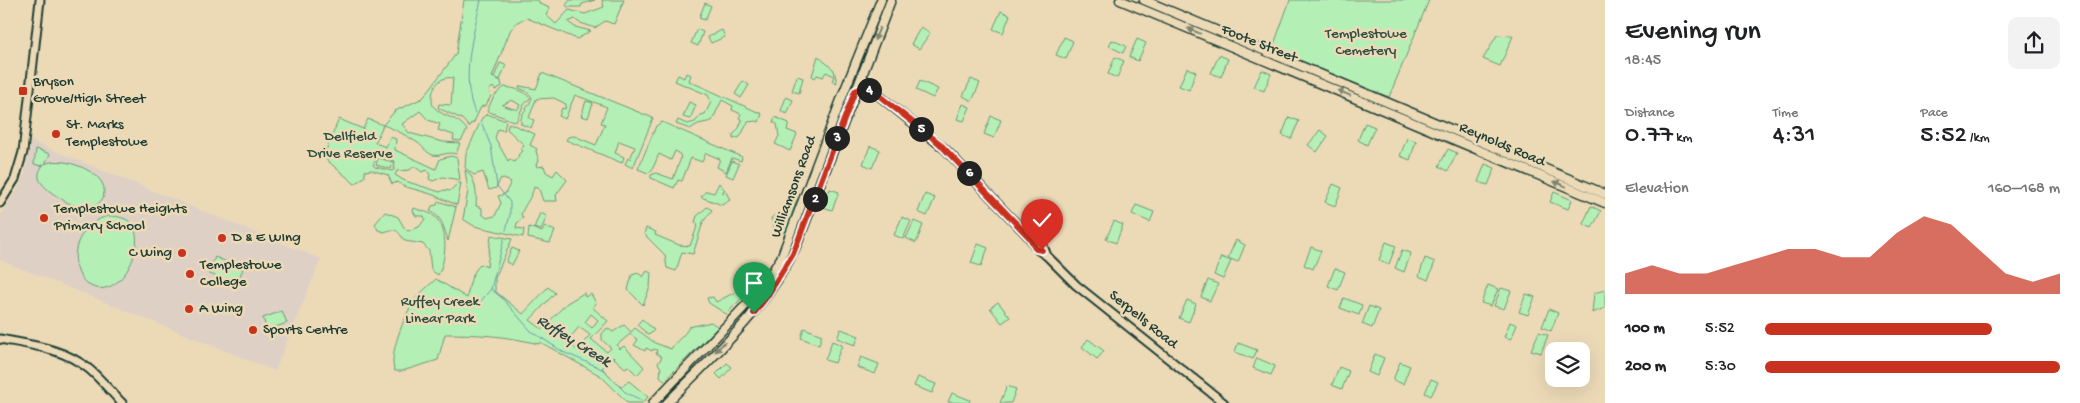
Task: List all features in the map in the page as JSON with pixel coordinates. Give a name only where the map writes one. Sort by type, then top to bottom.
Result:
[{"type":"main road","name":"Williamsons Road","points":[[653,403],[745,306],[773,272],[790,238],[882,0]]},
{"type":"main road","name":"Williamsons Road","points":[[667,403],[754,313],[779,279],[798,242],[891,0]]},
{"type":"main road","name":"Foote Street","points":[[1120,0],[1389,112]]},
{"type":"main road","name":"Foote Street","points":[[1144,0],[1394,103]]},
{"type":"main road","points":[[1177,24],[1181,15]]},
{"type":"main road","points":[[1394,103],[1393,108],[1408,115],[1417,124]]},
{"type":"main road","name":"Reynolds Road","points":[[1394,103],[1605,194]]},
{"type":"main road","name":"Reynolds Road","points":[[1389,112],[1605,203]]},
{"type":"main road","points":[[1438,132],[1441,123]]},
{"type":"main road","points":[[826,141],[835,144]]},
{"type":"street","points":[[0,203],[15,179],[23,152],[40,0]]},
{"type":"street","name":"Serpells Road","points":[[862,73],[866,83],[877,94],[945,149],[1076,285],[1224,403]]},
{"type":"street","points":[[855,91],[864,88],[877,94]]},
{"type":"street","points":[[0,339],[51,349],[74,359],[97,376],[122,403]]},
{"type":"shaded area","name":"Templestowe College","points":[[31,141],[321,259],[275,371],[0,260],[0,215],[18,189],[25,173]]},
{"type":"green space","points":[[464,0],[538,0],[540,4],[550,8],[546,15],[556,24],[569,10],[585,14],[604,7],[602,0],[624,0],[614,24],[605,21],[595,28],[578,22],[575,19],[568,22],[575,27],[591,31],[577,39],[527,18],[517,22],[510,31],[492,77],[501,81],[502,86],[495,90],[493,87],[489,90],[491,96],[486,105],[481,107],[473,124],[471,123],[469,127],[462,119],[438,108],[439,104],[451,105],[453,78],[443,79],[439,82],[433,90],[433,106],[459,122],[467,130],[461,141],[453,140],[454,135],[438,130],[440,124],[428,120],[420,111],[402,124],[409,133],[443,142],[460,143],[456,154],[433,155],[414,140],[383,125],[395,111],[423,98],[456,54]]},
{"type":"green space","points":[[570,0],[595,0],[582,4],[581,7],[568,7],[566,5]]},
{"type":"green space","name":"Templestowe Cemetery","points":[[1290,0],[1429,0],[1389,97],[1272,50]]},
{"type":"green space","points":[[705,3],[711,6],[705,20],[699,18]]},
{"type":"green space","points":[[1001,11],[1010,15],[1003,33],[993,29]]},
{"type":"green space","points":[[921,27],[930,33],[919,49],[911,44]]},
{"type":"green space","points":[[697,29],[703,32],[698,46],[691,43]]},
{"type":"green space","points":[[722,30],[725,37],[711,43],[708,37]]},
{"type":"green space","points":[[1497,35],[1513,36],[1500,66],[1483,59]]},
{"type":"green space","points":[[1064,37],[1073,41],[1066,59],[1056,55]]},
{"type":"green space","points":[[1137,39],[1146,43],[1138,61],[1129,57]]},
{"type":"green space","points":[[1112,40],[1126,46],[1123,53],[1109,46]]},
{"type":"green space","points":[[1219,55],[1228,59],[1221,77],[1211,73]]},
{"type":"green space","points":[[818,56],[834,70],[837,83],[832,81],[834,76],[826,72],[823,77],[817,75],[815,78],[812,76]]},
{"type":"green space","points":[[1115,57],[1124,61],[1117,78],[1108,74]]},
{"type":"green space","points":[[500,63],[506,65],[500,80],[494,77]]},
{"type":"green space","points":[[1187,68],[1196,72],[1189,90],[1179,86]]},
{"type":"green space","points":[[1262,70],[1271,74],[1264,91],[1254,87]]},
{"type":"green space","points":[[542,73],[653,118],[633,168],[625,164],[628,158],[630,159],[635,147],[619,141],[615,153],[624,157],[622,163],[566,140],[568,137],[574,136],[596,145],[605,124],[601,123],[607,107],[575,95],[565,119],[559,116],[562,108],[565,109],[566,104],[554,98],[536,99],[529,118],[534,120],[531,128],[521,124],[523,113],[532,97],[526,91],[519,88],[520,86],[536,89]]},
{"type":"green space","points":[[686,73],[691,75],[689,81],[762,114],[759,122],[748,122],[740,137],[733,139],[733,135],[739,128],[742,120],[739,118],[741,114],[732,110],[733,106],[722,100],[712,121],[698,124],[690,129],[676,124],[678,120],[687,124],[695,122],[701,115],[705,114],[711,102],[708,95],[675,81],[678,75],[684,78]]},
{"type":"green space","points":[[797,76],[803,78],[799,93],[792,91]]},
{"type":"green space","points":[[971,79],[980,83],[972,101],[963,96]]},
{"type":"green space","points":[[743,81],[749,85],[741,98],[735,94]]},
{"type":"green space","points":[[920,81],[938,89],[933,98],[916,90]]},
{"type":"green space","points":[[504,87],[518,90],[530,98],[523,106],[516,122],[487,111],[494,96]],"holes":[[[512,100],[520,105],[517,110],[502,105]]]},
{"type":"green space","points":[[786,97],[793,100],[787,114],[781,111]]},
{"type":"green space","points":[[586,101],[593,103],[588,118],[581,116]]},
{"type":"green space","points":[[689,102],[696,105],[690,119],[683,117]]},
{"type":"green space","points":[[963,104],[970,107],[964,121],[957,119]]},
{"type":"green space","points":[[487,114],[506,121],[504,131],[498,129],[495,138],[508,161],[510,159],[514,162],[524,145],[507,129],[509,123],[535,134],[530,145],[537,149],[539,161],[536,164],[537,167],[544,166],[546,172],[553,176],[557,170],[567,180],[556,195],[557,201],[543,201],[539,189],[534,187],[521,214],[523,218],[517,223],[516,228],[524,229],[523,237],[474,226],[463,219],[468,191],[465,170],[474,181],[476,206],[482,208],[482,214],[487,218],[495,216],[501,203],[498,196],[505,194],[511,182],[501,178],[496,188],[489,190],[483,172],[474,175],[465,168],[466,154],[482,118]]},
{"type":"green space","points":[[991,116],[1001,120],[994,138],[984,134]]},
{"type":"green space","points":[[775,117],[789,123],[787,130],[797,134],[790,151],[775,144],[779,136],[777,124],[773,122]]},
{"type":"green space","points":[[1289,117],[1299,121],[1291,139],[1282,135]]},
{"type":"green space","name":"Dellfield Drive Reserve","points":[[339,119],[363,129],[368,119],[383,125],[375,143],[386,147],[390,137],[396,139],[395,150],[436,169],[440,159],[451,156],[457,158],[460,180],[443,177],[433,181],[429,179],[430,175],[427,170],[422,172],[414,166],[410,170],[397,171],[395,175],[405,181],[440,192],[444,190],[450,191],[458,183],[461,183],[457,205],[431,194],[403,186],[398,182],[392,184],[388,175],[371,170],[365,171],[365,176],[355,184],[323,157]],"holes":[[[377,157],[395,161],[394,170],[392,171],[373,165]]]},
{"type":"green space","points":[[662,122],[742,157],[741,161],[732,158],[726,172],[717,167],[720,159],[706,153],[702,162],[691,158],[682,181],[678,180],[674,188],[651,178],[651,175],[656,173],[673,179],[681,158],[679,153],[675,151],[671,160],[659,154],[652,170],[648,173],[638,169],[656,126]]},
{"type":"green space","points":[[1365,123],[1375,127],[1367,145],[1358,140]]},
{"type":"green space","points":[[1320,130],[1328,136],[1317,152],[1308,145]]},
{"type":"green space","points":[[1407,138],[1416,141],[1410,160],[1400,156]]},
{"type":"green space","points":[[870,146],[880,150],[872,168],[863,164]]},
{"type":"green space","points":[[36,149],[50,154],[45,164],[59,161],[76,165],[92,173],[103,185],[103,198],[94,207],[87,209],[75,206],[52,193],[41,183],[39,178],[39,172],[44,164],[41,166],[34,164]]},
{"type":"green space","points":[[1448,149],[1457,153],[1448,171],[1439,166]]},
{"type":"green space","points":[[378,158],[393,162],[391,169],[376,165]]},
{"type":"green space","points":[[732,161],[739,164],[733,178],[726,175]]},
{"type":"green space","points":[[1485,164],[1495,168],[1488,185],[1478,182]]},
{"type":"green space","points":[[719,183],[725,190],[723,193],[726,192],[730,200],[722,205],[701,197],[706,191],[714,193]]},
{"type":"green space","points":[[1333,184],[1342,188],[1335,206],[1325,202]]},
{"type":"green space","points":[[830,189],[839,192],[832,210],[823,207]]},
{"type":"green space","points":[[1554,192],[1572,200],[1568,209],[1550,202]]},
{"type":"green space","points":[[925,194],[935,198],[927,216],[918,212]]},
{"type":"green space","points":[[792,197],[797,198],[786,233],[775,230],[771,218],[775,215],[784,219],[789,208],[791,208]]},
{"type":"green space","points":[[438,201],[456,207],[448,241],[440,220],[430,211],[432,206],[437,205]]},
{"type":"green space","points":[[1136,205],[1154,212],[1150,222],[1132,214]]},
{"type":"green space","points":[[1591,206],[1601,211],[1592,228],[1583,224]]},
{"type":"green space","points":[[707,207],[712,210],[703,222],[693,254],[682,252],[676,271],[667,268],[665,255],[644,234],[646,228],[656,232],[655,235],[679,245],[690,246],[698,224],[695,222],[697,216]]},
{"type":"green space","points":[[414,208],[434,216],[443,230],[445,246],[443,262],[438,275],[431,270],[429,251],[423,244],[405,241],[399,232],[395,230],[384,232],[378,230],[375,224],[385,212],[398,217],[408,231],[419,227],[425,219],[424,216],[416,216],[413,211]]},
{"type":"green space","points":[[540,213],[547,216],[541,230],[534,228]]},
{"type":"green space","points":[[108,216],[128,220],[135,231],[136,243],[134,256],[120,279],[110,286],[99,288],[87,284],[81,277],[75,259],[76,251],[81,236],[86,229],[92,223]]},
{"type":"green space","points":[[902,217],[911,221],[903,239],[894,235]]},
{"type":"green space","points":[[914,221],[923,225],[916,243],[906,238]]},
{"type":"green space","points":[[1114,221],[1123,225],[1116,243],[1106,239]]},
{"type":"green space","points":[[545,226],[555,231],[550,243],[528,238],[529,227],[542,232]]},
{"type":"green space","name":"Ruffey Creek Linear Park","points":[[491,235],[512,239],[495,278],[495,291],[523,314],[548,287],[555,293],[530,320],[542,329],[567,303],[584,293],[585,297],[591,294],[596,303],[593,308],[608,321],[591,339],[607,352],[611,348],[602,340],[602,334],[607,328],[613,332],[624,325],[631,332],[635,328],[655,343],[671,349],[689,327],[711,322],[718,327],[664,381],[660,376],[661,368],[658,363],[662,357],[656,353],[657,350],[653,349],[652,351],[646,348],[645,351],[634,345],[638,340],[630,334],[617,345],[620,349],[624,346],[644,367],[637,375],[628,366],[625,368],[613,357],[602,368],[621,387],[629,381],[648,397],[642,403],[628,403],[601,376],[540,342],[539,344],[492,336],[445,334],[438,360],[402,371],[395,371],[393,356],[398,336],[410,307],[419,295],[436,279],[467,298],[475,271],[481,264],[487,267]],"holes":[[[591,314],[598,320],[592,328],[585,322]],[[579,327],[590,335],[577,350],[567,341]]]},
{"type":"green space","points":[[1236,240],[1245,245],[1238,262],[1228,258]]},
{"type":"green space","points":[[1386,242],[1396,246],[1389,264],[1379,260]]},
{"type":"green space","points":[[978,244],[988,248],[981,266],[971,263]]},
{"type":"green space","points":[[1311,247],[1321,251],[1313,269],[1304,265]]},
{"type":"green space","points":[[512,248],[519,251],[512,265],[506,262]]},
{"type":"green space","points":[[1402,250],[1411,253],[1404,272],[1395,268]]},
{"type":"green space","points":[[215,257],[243,269],[236,285],[208,273]]},
{"type":"green space","points":[[1221,257],[1231,261],[1223,279],[1214,275]]},
{"type":"green space","points":[[1425,258],[1435,262],[1428,280],[1419,276]]},
{"type":"green space","points":[[1335,268],[1345,272],[1338,290],[1328,286]]},
{"type":"green space","points":[[647,271],[651,273],[650,287],[643,305],[628,290],[632,275],[638,273],[643,277]]},
{"type":"green space","points":[[1208,280],[1218,284],[1210,301],[1201,297]]},
{"type":"green space","points":[[1488,285],[1498,289],[1491,306],[1481,303]]},
{"type":"green space","points":[[745,287],[752,288],[726,314],[709,303],[707,298],[713,297],[716,302]]},
{"type":"green space","points":[[1501,288],[1511,291],[1504,309],[1494,306]]},
{"type":"green space","points":[[1605,290],[1605,308],[1592,313],[1594,293]]},
{"type":"green space","points":[[1526,294],[1535,297],[1528,315],[1519,312]]},
{"type":"green space","points":[[1344,298],[1362,305],[1359,315],[1340,308]]},
{"type":"green space","points":[[1187,300],[1196,304],[1189,322],[1179,318]]},
{"type":"green space","points":[[998,302],[1010,317],[1002,323],[990,308]]},
{"type":"green space","points":[[1369,306],[1379,310],[1372,328],[1362,324]]},
{"type":"green space","points":[[1549,309],[1558,313],[1551,331],[1542,327]]},
{"type":"green space","points":[[282,311],[287,323],[267,330],[263,318]]},
{"type":"green space","points":[[642,319],[654,330],[649,335],[637,325]]},
{"type":"green space","points":[[1510,322],[1517,325],[1511,339],[1504,337]]},
{"type":"green space","points":[[804,328],[822,335],[819,345],[801,338]]},
{"type":"green space","points":[[841,329],[859,336],[855,345],[837,338]]},
{"type":"green space","points":[[1539,332],[1548,335],[1541,353],[1531,350]]},
{"type":"green space","points":[[1088,339],[1104,351],[1097,359],[1082,347]]},
{"type":"green space","points":[[832,341],[842,345],[835,363],[825,360]]},
{"type":"green space","points":[[1238,343],[1257,350],[1253,359],[1235,352]]},
{"type":"green space","points":[[1375,354],[1384,358],[1377,376],[1368,372]]},
{"type":"green space","points":[[861,357],[879,364],[875,374],[857,367]]},
{"type":"green space","points":[[1257,358],[1275,366],[1271,375],[1253,368]]},
{"type":"green space","points":[[1400,362],[1410,366],[1403,384],[1393,380]]},
{"type":"green space","points":[[727,363],[732,367],[721,379],[716,374]]},
{"type":"green space","points":[[1339,367],[1349,371],[1342,389],[1332,385]]},
{"type":"green space","points":[[918,377],[936,384],[932,393],[914,386]]},
{"type":"green space","points":[[1431,379],[1438,382],[1431,396],[1425,393]]},
{"type":"green space","points":[[1007,386],[1016,389],[1011,403],[1000,403]]},
{"type":"green space","points":[[952,393],[970,400],[969,403],[948,402]]},
{"type":"waterway","name":"Ruffey Creek","points":[[475,113],[468,85],[468,71],[469,56],[481,0]]},
{"type":"waterway","name":"Ruffey Creek","points":[[482,124],[491,146],[497,186],[510,202],[510,215],[506,230]]},
{"type":"waterway","name":"Ruffey Creek","points":[[504,239],[491,289],[503,299],[531,331],[563,352],[605,371],[625,392],[643,401]]},
{"type":"waterway","points":[[480,302],[491,289]]},
{"type":"place","name":"Bryson Grove/High Street","points":[[23,91]]},
{"type":"place","name":"St. Marks Templestowe","points":[[56,134]]},
{"type":"place","name":"Templestowe Heights Primary School","points":[[44,218]]},
{"type":"place","name":"D & E WIng","points":[[222,238]]},
{"type":"place","name":"C Wing","points":[[182,253]]},
{"type":"place","name":"Templestowe College","points":[[190,274]]},
{"type":"place","name":"A Wing","points":[[189,309]]},
{"type":"place","name":"Sports Centre","points":[[253,330]]},
{"type":"route","points":[[754,313],[793,254],[855,91],[862,88],[877,94],[939,143],[1030,238],[1036,249],[1042,250]]}]
